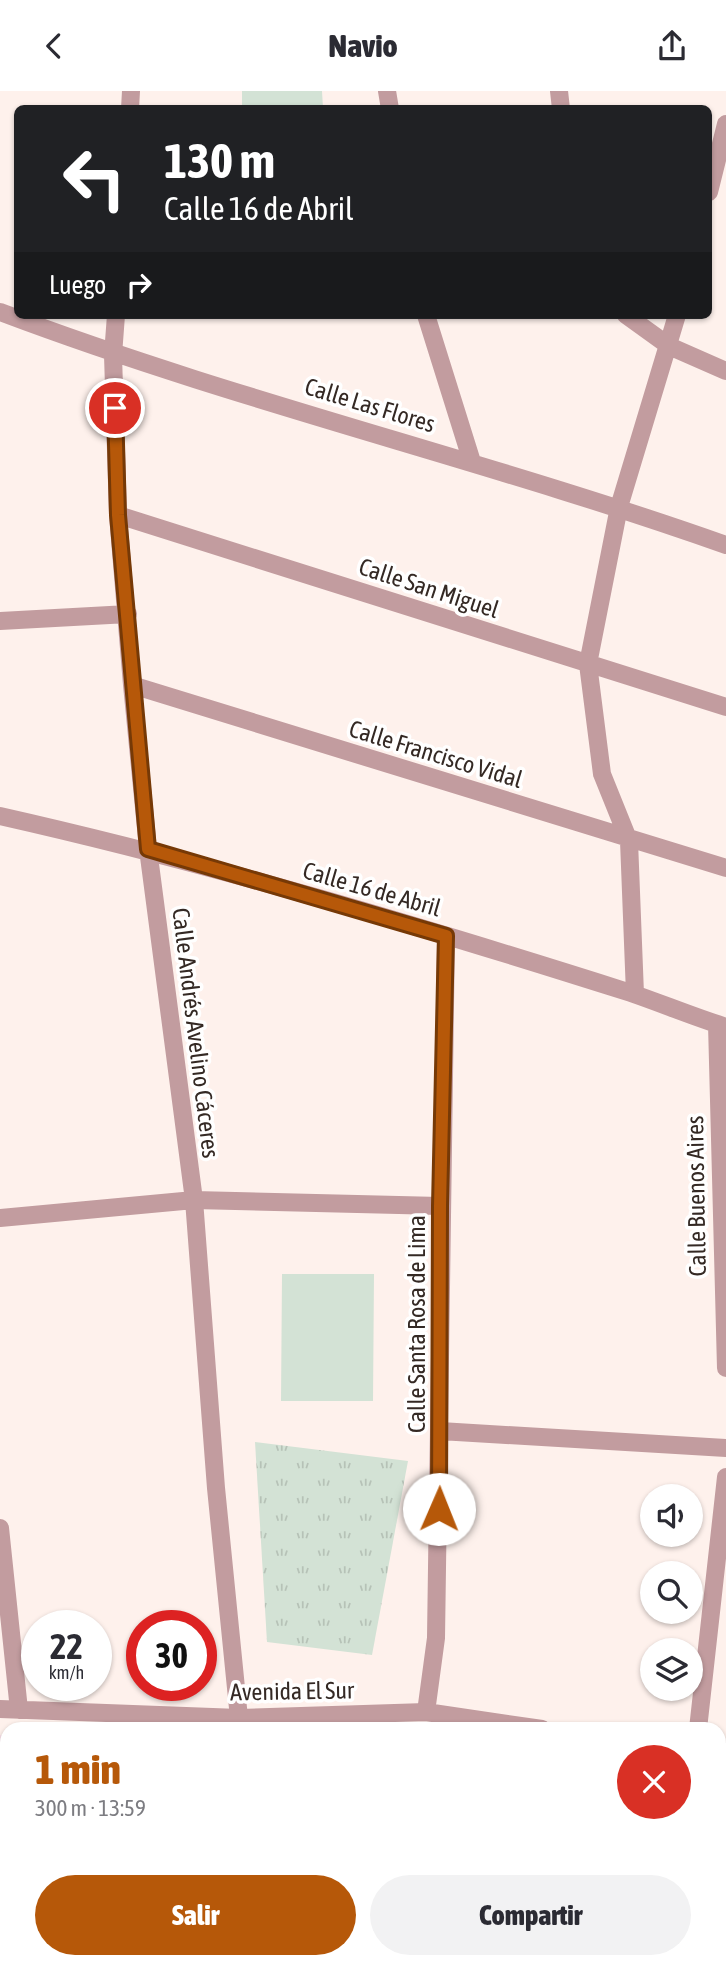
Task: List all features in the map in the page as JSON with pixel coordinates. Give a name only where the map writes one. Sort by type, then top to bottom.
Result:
[{"type":"street","points":[[712,181],[725,133]]},
{"type":"street","name":"Calle Las Flores","points":[[18,319],[113,355],[472,461],[619,507],[726,545]]},
{"type":"street","name":"Calle Andrés Avelino Cáceres","points":[[116,319],[113,355],[118,515],[132,685],[148,849],[194,1200],[216,1488],[239,1718]]},
{"type":"street","points":[[427,319],[472,461]]},
{"type":"street","points":[[632,319],[669,346],[726,371]]},
{"type":"street","points":[[635,995],[629,841],[601,774],[588,664],[619,507],[676,319]]},
{"type":"street","name":"Calle San Miguel","points":[[118,515],[726,707]]},
{"type":"street","points":[[0,621],[128,614]]},
{"type":"street","name":"Calle Francisco Vidal","points":[[132,685],[629,841],[726,868]]},
{"type":"street","name":"Calle 16 de Abril","points":[[0,816],[148,849],[446,936],[722,1025]]},
{"type":"street","name":"Calle Santa Rosa de Lima","points":[[426,1712],[436,1638],[440,1206],[446,936]]},
{"type":"street","name":"Calle Buenos Aires","points":[[722,1025],[726,1368]]},
{"type":"street","points":[[0,1218],[194,1200],[440,1206]]},
{"type":"street","points":[[440,1431],[726,1448]]},
{"type":"street","points":[[699,1722],[726,1477]]},
{"type":"street","points":[[0,1528],[19,1710]]},
{"type":"street","name":"Avenida El Sur","points":[[0,1709],[239,1718],[426,1712],[494,1722]]},
{"type":"green space","points":[[242,91],[322,91],[323,105],[242,105]]},
{"type":"green space","points":[[282,1274],[374,1274],[373,1401],[281,1401]]},
{"type":"green space","points":[[255,1442],[408,1461],[372,1655],[267,1642]]},
{"type":"route","points":[[115,408],[118,515],[148,849],[446,936],[440,1206],[439,1509]]}]
